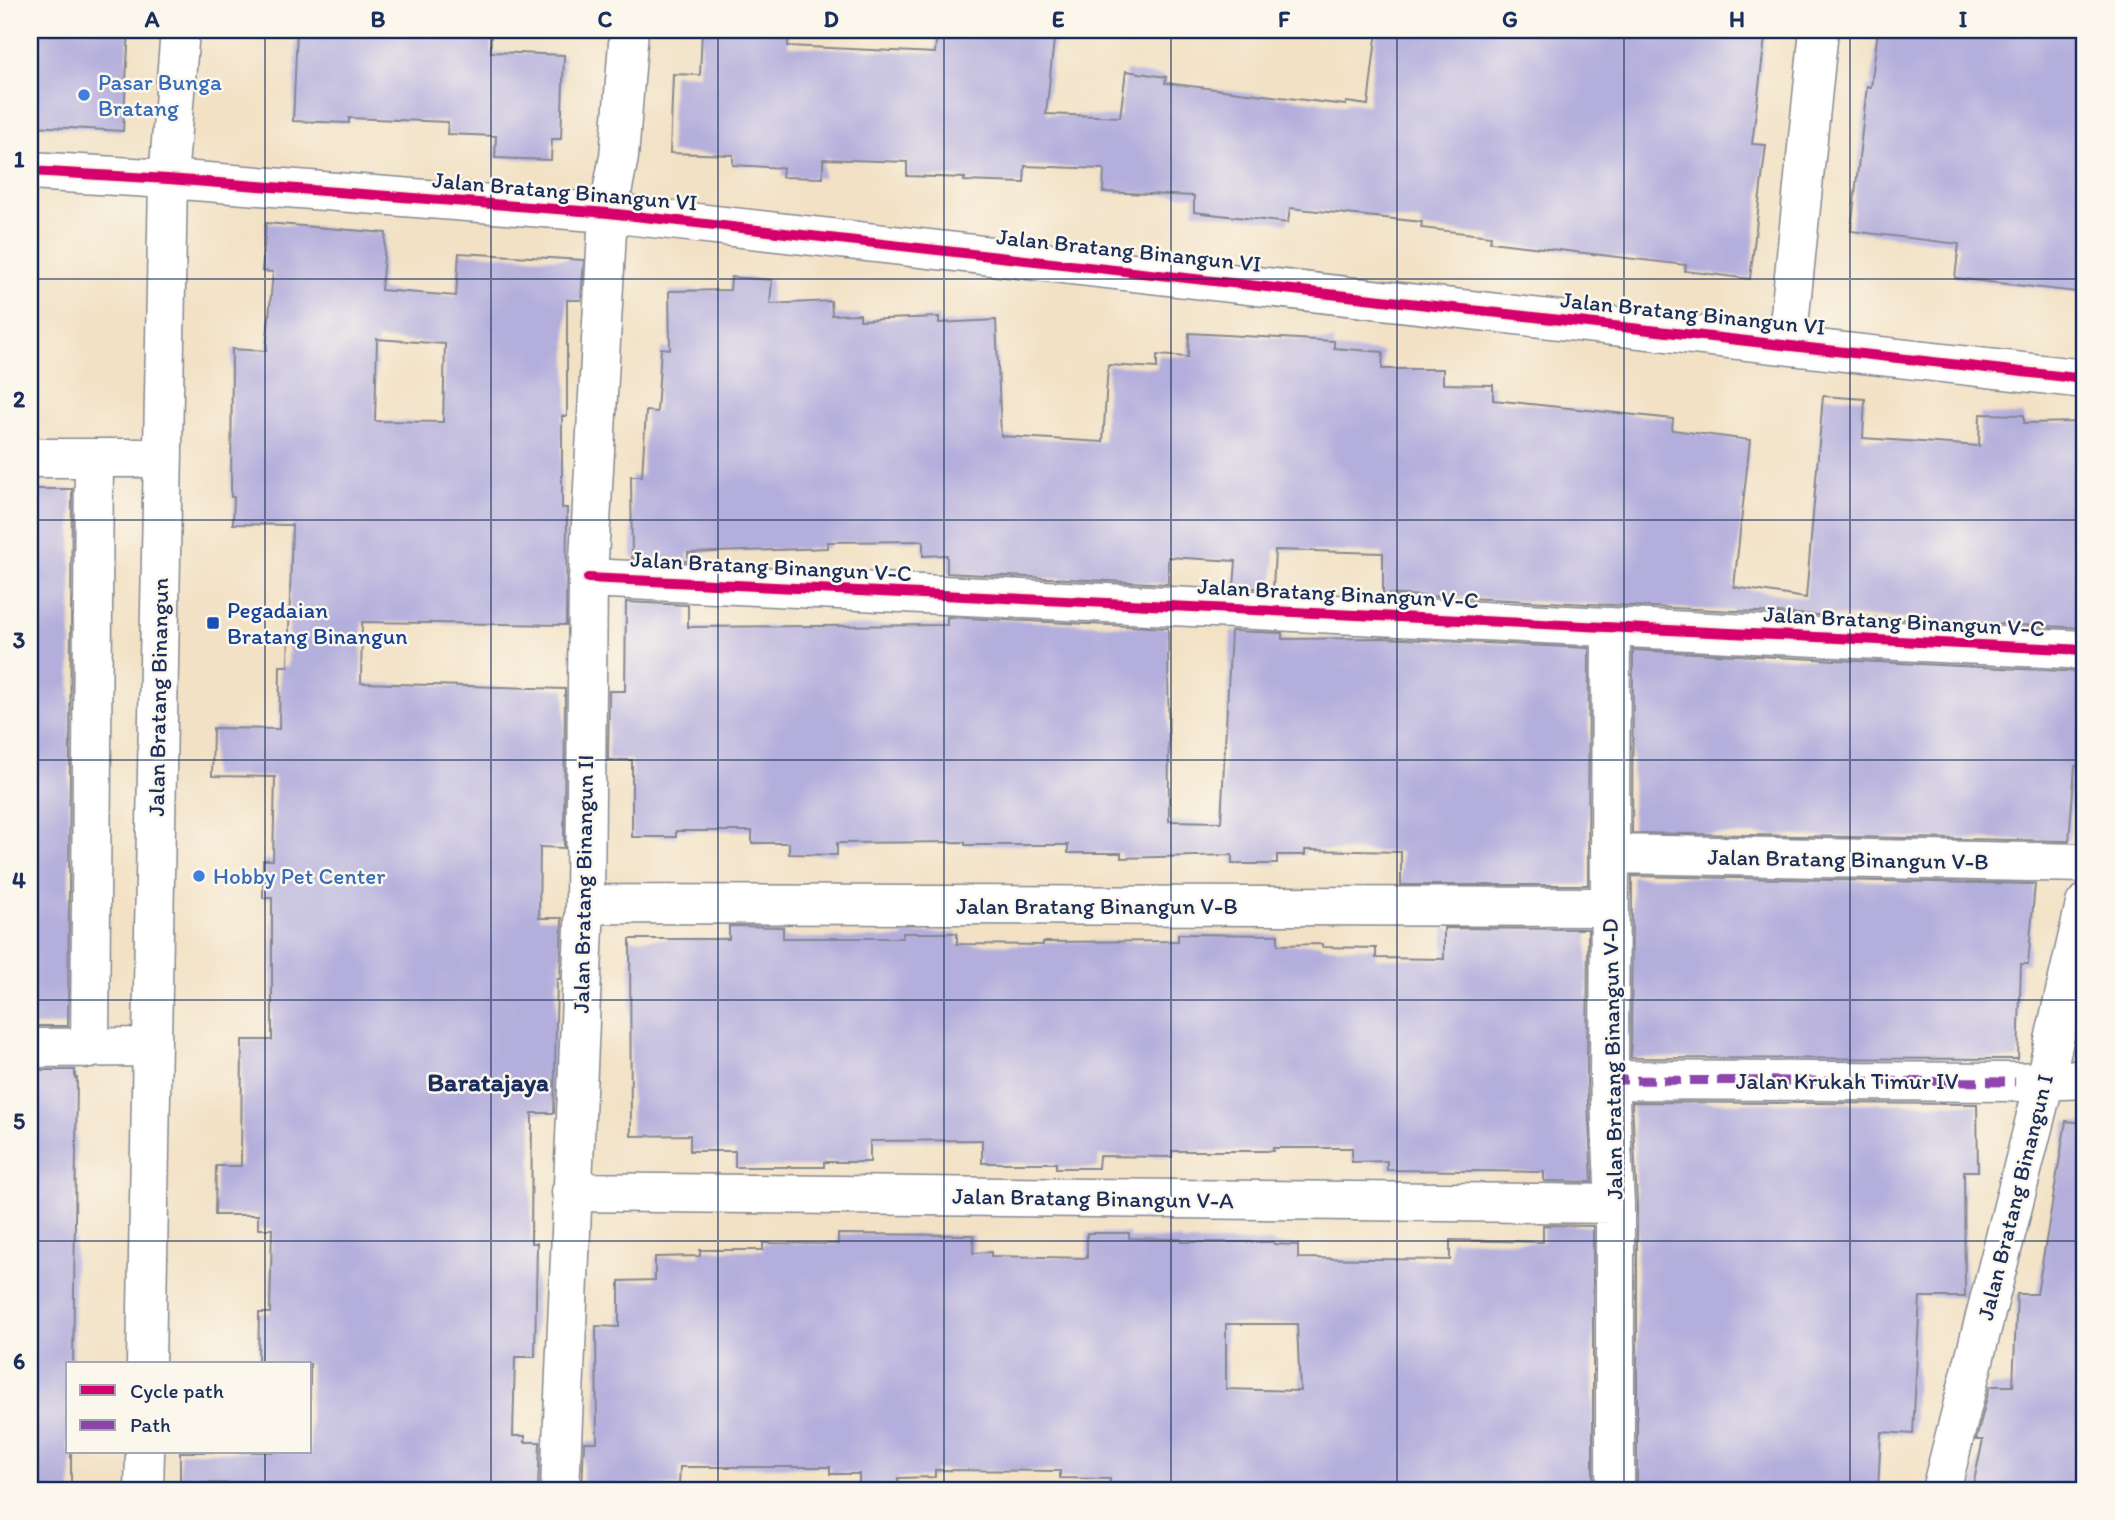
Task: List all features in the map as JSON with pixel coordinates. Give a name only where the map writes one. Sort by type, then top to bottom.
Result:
[{"type":"street","name":"Jalan Bratang Binangun","points":[[146,1362],[167,179],[180,30]]},
{"type":"street","name":"Jalan Bratang Binangun II","points":[[560,1490],[585,904],[588,578],[608,213],[619,157],[629,30]]},
{"type":"street","points":[[1787,344],[1819,30]]},
{"type":"street","name":"Jalan Bratang Binangun VI","points":[[30,171],[608,213],[2085,379]]},
{"type":"street","points":[[30,458],[163,458]]},
{"type":"street","points":[[90,1049],[94,459]]},
{"type":"street","name":"Jalan Bratang Binangun V-C","points":[[588,578],[2085,650]]},
{"type":"street","name":"Jalan Bratang Binangun V-D","points":[[1611,627],[1609,1080],[1615,1204],[1615,1490]]},
{"type":"street","name":"Jalan Bratang Binangun V-B","points":[[1611,854],[2085,863]]},
{"type":"street","name":"Jalan Bratang Binangun V-B","points":[[585,904],[1609,907]]},
{"type":"street","name":"Jalan Bratang Binangun I","points":[[1941,1490],[2045,1080],[2085,904]]},
{"type":"street","points":[[30,1048],[152,1047]]},
{"type":"street","name":"Jalan Krukah Timur IV","points":[[1609,1080],[2015,1082],[2085,1079]]},
{"type":"street","name":"Jalan Bratang Binangun V-A","points":[[571,1192],[1615,1204]]},
{"type":"street","points":[[144,1490],[145,1454]]},
{"type":"building","name":"Pasar Bunga Bratang","points":[[30,30],[129,30],[123,131],[33,126],[34,81],[30,81]]},
{"type":"building","points":[[297,30],[491,30],[491,52],[564,55],[561,139],[552,139],[551,160],[495,158],[496,136],[447,134],[448,122],[349,118],[349,123],[293,121]]},
{"type":"building","points":[[702,30],[789,30],[788,46],[935,53],[937,30],[1055,30],[1046,114],[1120,117],[1126,71],[1166,77],[1165,83],[1346,105],[1346,102],[1368,105],[1377,30],[1766,30],[1752,144],[1766,145],[1750,279],[1685,271],[1686,265],[1490,242],[1491,236],[1421,228],[1422,222],[1290,208],[1288,223],[1194,212],[1194,196],[1103,192],[1104,169],[1025,166],[1024,183],[964,181],[965,178],[907,176],[907,162],[823,159],[823,178],[782,177],[783,168],[733,165],[733,155],[670,153],[673,74],[700,75]]},
{"type":"building","points":[[1878,30],[2085,30],[2085,293],[1955,278],[1959,244],[1851,231],[1867,86],[1871,87]]},
{"type":"building","points":[[266,223],[386,233],[381,290],[456,296],[459,253],[584,260],[581,300],[567,300],[567,416],[562,416],[562,508],[567,508],[566,625],[362,622],[361,683],[565,689],[564,848],[540,847],[539,918],[562,918],[560,979],[557,979],[554,1113],[532,1113],[531,1243],[537,1243],[535,1357],[515,1357],[513,1436],[525,1436],[525,1442],[540,1442],[538,1490],[266,1490],[266,1484],[180,1483],[180,1454],[312,1454],[312,1362],[258,1362],[259,1313],[270,1313],[272,1229],[258,1229],[258,1215],[215,1215],[216,1166],[241,1166],[242,1040],[272,1040],[272,898],[263,898],[263,860],[273,860],[275,777],[212,776],[213,728],[279,729],[280,666],[288,666],[292,525],[233,524],[234,497],[231,497],[232,349],[266,351],[273,272],[262,271]],"holes":[[[377,339],[445,344],[443,422],[375,421]]]},
{"type":"building","points":[[731,277],[772,280],[770,304],[831,301],[832,315],[860,314],[860,320],[939,317],[939,323],[996,320],[1001,436],[1103,442],[1108,365],[1157,368],[1157,355],[1188,357],[1189,333],[1334,341],[1334,348],[1383,352],[1382,369],[1443,369],[1443,384],[1493,385],[1493,400],[1673,419],[1672,430],[1750,440],[1734,587],[1806,598],[1823,396],[1865,399],[1863,438],[1979,446],[1980,414],[2024,415],[2024,423],[2085,422],[2085,628],[1383,594],[1383,553],[1275,550],[1273,589],[1234,587],[1236,561],[1168,557],[1168,584],[947,573],[947,555],[923,556],[923,541],[828,542],[828,548],[688,553],[688,561],[632,558],[631,476],[642,476],[646,411],[657,412],[661,348],[670,349],[669,291],[730,290]]},
{"type":"building","points":[[30,489],[72,489],[68,1026],[30,1026]]},
{"type":"building","points":[[626,602],[688,605],[688,627],[947,625],[947,617],[1168,628],[1169,821],[1221,822],[1231,631],[1282,633],[1282,639],[1382,638],[1589,648],[1588,885],[1401,885],[1401,852],[1305,850],[1305,855],[1277,855],[1277,864],[1232,864],[1232,855],[1121,858],[1121,853],[1068,853],[1068,845],[965,845],[965,842],[837,843],[837,855],[789,854],[789,843],[752,843],[752,831],[676,831],[676,837],[632,837],[632,760],[608,760],[609,691],[625,691]]},
{"type":"building","points":[[1633,650],[2084,672],[2079,766],[2075,766],[2069,841],[1632,833]]},
{"type":"building","points":[[1632,876],[2035,884],[2028,964],[2021,964],[2018,1059],[1631,1058]]},
{"type":"building","points":[[729,926],[783,927],[783,938],[903,938],[903,933],[957,933],[957,944],[1043,945],[1043,942],[1178,941],[1178,934],[1278,935],[1278,945],[1322,944],[1322,947],[1376,948],[1376,958],[1444,959],[1444,928],[1588,929],[1587,1081],[1592,1182],[1544,1181],[1544,1172],[1387,1170],[1387,1161],[1352,1162],[1352,1148],[1172,1151],[1172,1157],[1099,1156],[1098,1168],[1056,1168],[1056,1163],[982,1163],[982,1140],[870,1141],[870,1162],[824,1162],[824,1167],[735,1167],[735,1151],[690,1151],[690,1135],[631,1136],[630,939],[729,939]]},
{"type":"building","points":[[30,1070],[75,1070],[73,1362],[66,1362],[66,1454],[71,1454],[71,1490],[30,1490]]},
{"type":"building","points":[[1632,1102],[1977,1104],[1978,1171],[1964,1171],[1965,1297],[1920,1297],[1913,1434],[1881,1432],[1878,1490],[1637,1490],[1637,1204]]},
{"type":"building","points":[[2066,1121],[2085,1123],[2085,1490],[1972,1490],[1983,1440],[1976,1440],[1990,1386],[2013,1386],[2017,1294],[2037,1294]]},
{"type":"building","points":[[1543,1225],[1593,1226],[1593,1490],[1228,1490],[1228,1487],[1110,1489],[1110,1479],[1060,1478],[1060,1471],[935,1470],[935,1477],[898,1478],[898,1485],[859,1485],[859,1474],[830,1474],[830,1467],[680,1467],[679,1486],[620,1485],[620,1490],[582,1490],[584,1442],[597,1442],[596,1326],[619,1327],[619,1281],[655,1280],[655,1257],[700,1256],[700,1250],[763,1250],[763,1243],[838,1244],[838,1234],[974,1235],[973,1253],[991,1252],[991,1256],[1087,1258],[1087,1233],[1129,1233],[1129,1238],[1181,1239],[1181,1242],[1274,1242],[1298,1245],[1298,1258],[1450,1260],[1450,1240],[1543,1242]],"holes":[[[1226,1324],[1297,1324],[1300,1391],[1226,1389]]]},
{"type":"marked path","points":[[1609,1080],[2015,1082]]},
{"type":"cycle path","points":[[30,171],[608,213],[2085,379]]},
{"type":"cycle path","points":[[588,578],[2085,650]]},
{"type":"place","name":"Pasar Bunga Bratang","points":[[84,95]]},
{"type":"place","name":"Pegadaian Bratang Binangun","points":[[213,623]]},
{"type":"place","name":"Hobby Pet Center","points":[[199,876]]},
{"type":"district","name":"Baratajaya","points":[[488,1082]]}]
